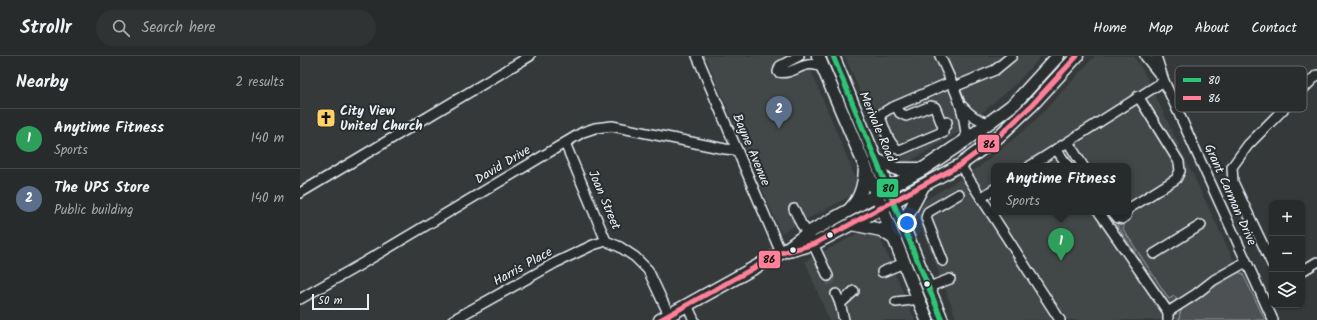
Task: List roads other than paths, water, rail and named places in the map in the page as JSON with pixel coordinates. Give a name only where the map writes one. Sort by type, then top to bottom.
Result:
[{"type":"main road","name":"Merivale Road","points":[[818,56],[865,166],[927,320]]},
{"type":"main road","name":"Merivale Road","points":[[833,56],[942,320]]},
{"type":"main road","points":[[850,208],[923,169],[966,140],[1015,103],[1058,56]]},
{"type":"main road","points":[[664,318],[781,253],[811,238],[852,224],[960,165],[998,137],[1026,111],[1077,56]]},
{"type":"main road","points":[[876,160],[897,169],[923,169]]},
{"type":"main road","points":[[811,238],[856,203],[862,189],[865,176],[865,166]]},
{"type":"main road","points":[[905,231],[908,214],[924,186]]},
{"type":"main road","points":[[852,224],[881,230],[895,240]]},
{"type":"street","points":[[300,193],[530,56]]},
{"type":"street","name":"Bayne Avenue","points":[[697,56],[781,253]]},
{"type":"street","points":[[799,56],[780,66],[778,72],[784,73],[810,64],[817,65],[824,69]]},
{"type":"street","points":[[838,68],[841,56]]},
{"type":"street","points":[[940,56],[959,103],[965,123],[966,140]]},
{"type":"street","points":[[893,108],[906,116],[931,106],[935,107],[945,126],[940,133],[906,148],[898,149],[891,144],[880,117],[881,114],[893,108],[952,85],[995,70],[1012,56]]},
{"type":"street","name":"Grant Carman Drive","points":[[1145,56],[1164,81]]},
{"type":"street","name":"Grant Carman Drive","points":[[1156,56],[1164,81],[1175,105]]},
{"type":"street","points":[[1307,85],[1317,75]]},
{"type":"street","points":[[1035,163],[1138,96],[1164,81]]},
{"type":"street","points":[[1131,207],[1173,181],[1180,171],[1180,162],[1138,96]]},
{"type":"street","points":[[959,103],[970,115],[989,123]]},
{"type":"street","name":"Grant Carman Drive","points":[[1178,112],[1273,320]]},
{"type":"street","points":[[1269,258],[1233,182],[1232,167],[1248,145],[1281,112]]},
{"type":"street","name":"David Drive","points":[[300,299],[583,132],[595,128],[612,126],[725,149],[737,150]]},
{"type":"street","points":[[902,139],[906,148]]},
{"type":"street","points":[[1068,142],[1081,163]]},
{"type":"street","name":"Joan Street","points":[[565,143],[606,241],[620,247],[635,257],[648,270],[664,318]]},
{"type":"street","points":[[1056,149],[1066,163]]},
{"type":"street","points":[[960,165],[991,213]]},
{"type":"street","points":[[981,198],[991,191]]},
{"type":"street","points":[[943,261],[926,218],[928,212],[959,194]]},
{"type":"street","points":[[794,209],[801,224],[811,238],[828,276]]},
{"type":"street","points":[[992,215],[1060,320]]},
{"type":"street","points":[[1101,215],[1168,316],[1214,280],[1246,262]]},
{"type":"street","points":[[1115,215],[1122,219],[1126,215]]},
{"type":"street","points":[[1154,254],[1201,226]]},
{"type":"street","name":"Harris Place","points":[[453,320],[555,263],[593,245],[606,241]]},
{"type":"street","points":[[1305,269],[1317,262]]},
{"type":"street","points":[[882,272],[904,263]]},
{"type":"street","points":[[929,287],[950,278]]},
{"type":"street","points":[[840,304],[854,291]]},
{"type":"street","points":[[836,294],[844,320]]},
{"type":"street","points":[[896,302],[919,299]]},
{"type":"street","points":[[687,305],[694,320]]},
{"type":"tunnel","points":[[828,276],[836,294]]},
{"type":"place","name":"City View United Church","points":[[326,118]]},
{"type":"place","name":"The UPS Store","points":[[779,129]]},
{"type":"place","name":"Anytime Fitness","points":[[1061,261]]}]
